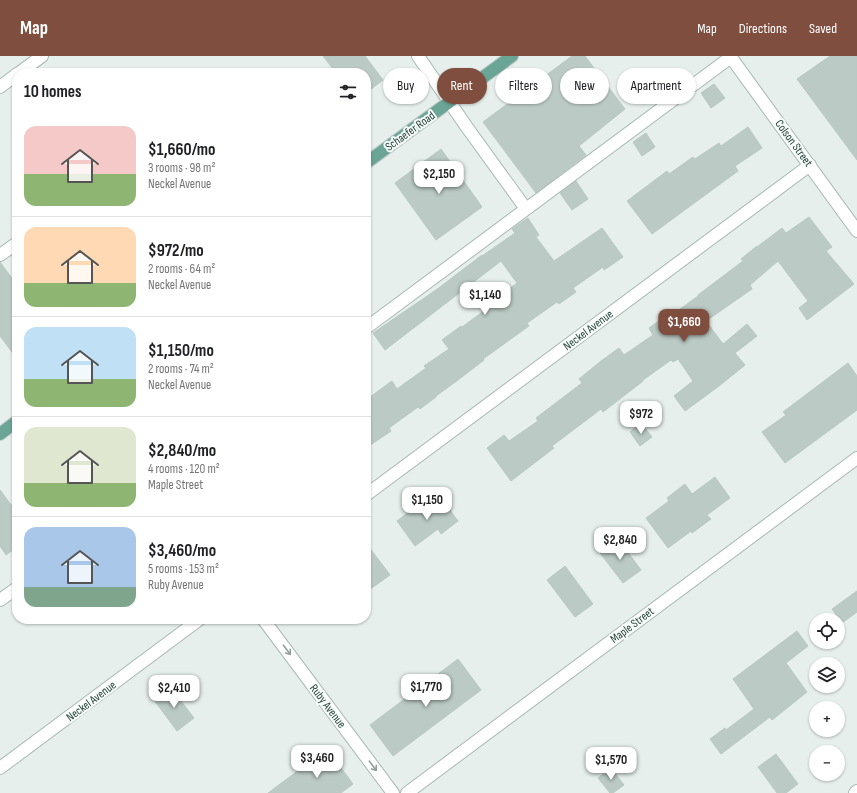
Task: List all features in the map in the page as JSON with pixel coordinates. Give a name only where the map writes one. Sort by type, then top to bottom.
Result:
[{"type":"main road","name":"Schaefer Road","points":[[487,75],[512,56]]},
{"type":"main road","name":"Schaefer Road","points":[[371,159],[447,104]]},
{"type":"main road","points":[[0,434],[12,425]]},
{"type":"street","points":[[26,68],[42,56]]},
{"type":"street","points":[[418,56],[437,83]]},
{"type":"street","points":[[371,324],[731,56]]},
{"type":"street","name":"Colson Street","points":[[731,56],[857,230]]},
{"type":"street","points":[[0,87],[12,78]]},
{"type":"street","points":[[451,104],[526,209]]},
{"type":"street","name":"Neckel Avenue","points":[[371,492],[810,165]]},
{"type":"street","points":[[0,255],[12,247]]},
{"type":"street","name":"Maple Street","points":[[407,793],[857,458]]},
{"type":"street","points":[[0,600],[12,592]]},
{"type":"street","name":"Neckel Avenue","points":[[0,768],[193,624]]},
{"type":"street","name":"Ruby Avenue","points":[[268,624],[393,793]]},
{"type":"building","points":[[323,56],[365,56],[383,80],[371,89],[371,68],[332,68]]},
{"type":"building","points":[[572,56],[585,56],[594,68],[560,68],[560,104],[609,104],[609,88],[617,98],[617,104],[621,104],[625,109],[579,146],[586,155],[536,193],[483,122],[507,104],[552,104],[552,71]]},
{"type":"building","points":[[830,56],[857,56],[857,160],[797,79]]},
{"type":"building","points":[[714,84],[725,98],[711,108],[701,93]]},
{"type":"building","points":[[748,127],[762,148],[735,166],[738,171],[652,234],[627,201],[667,171],[669,174],[693,157],[695,159],[719,143],[721,146]]},
{"type":"building","points":[[646,133],[655,147],[642,156],[633,142]]},
{"type":"building","points":[[441,149],[482,207],[436,240],[395,183]]},
{"type":"building","points":[[576,181],[588,199],[572,210],[560,193]]},
{"type":"building","points":[[809,217],[832,247],[826,251],[854,284],[807,320],[799,308],[808,301],[778,261],[750,285],[752,289],[706,321],[723,344],[747,324],[757,336],[735,353],[745,365],[685,411],[674,396],[693,381],[678,359],[673,362],[671,360],[603,412],[601,409],[552,446],[554,448],[511,481],[487,448],[504,435],[509,441],[538,421],[536,418],[582,383],[579,379],[601,361],[619,348],[624,355],[653,335],[649,328],[666,316],[668,318],[698,296],[743,261],[741,259],[757,246],[782,228],[786,233]]},
{"type":"building","points":[[528,218],[539,235],[536,237],[554,261],[602,228],[623,257],[604,270],[603,267],[573,288],[576,292],[559,304],[557,302],[527,323],[529,326],[483,359],[484,360],[420,409],[418,407],[389,428],[391,431],[371,445],[371,396],[392,381],[397,389],[426,368],[424,366],[449,349],[442,340],[488,308],[487,306],[517,283],[501,261],[385,350],[373,333],[515,233],[512,229]]},
{"type":"building","points":[[0,262],[12,278],[12,352],[0,336]]},
{"type":"building","points":[[848,363],[857,376],[857,410],[785,463],[762,432],[786,415],[783,412]]},
{"type":"building","points":[[641,423],[652,437],[640,446],[630,432]]},
{"type":"building","points":[[715,477],[730,498],[707,515],[711,519],[692,533],[691,531],[668,548],[646,518],[669,501],[667,498],[685,484],[692,494]]},
{"type":"building","points":[[0,490],[12,506],[12,551],[6,555],[0,546]]},
{"type":"building","points":[[439,495],[458,521],[441,534],[438,529],[415,546],[397,521],[414,508],[417,512]]},
{"type":"building","points":[[618,539],[641,570],[623,583],[600,553]]},
{"type":"building","points":[[371,550],[390,575],[371,588]]},
{"type":"building","points":[[565,566],[593,604],[575,617],[547,580]]},
{"type":"building","points":[[857,591],[857,612],[845,621],[845,613],[835,613],[832,609]]},
{"type":"building","points":[[797,631],[808,646],[786,663],[807,692],[772,720],[770,717],[721,754],[710,739],[725,728],[726,730],[754,709],[733,679]]},
{"type":"building","points":[[458,659],[481,690],[393,756],[370,725]]},
{"type":"building","points":[[171,688],[194,718],[177,731],[154,700]]},
{"type":"building","points":[[330,753],[353,784],[341,793],[268,793],[303,767],[306,771]]},
{"type":"building","points":[[776,754],[798,784],[786,793],[777,793],[758,767]]},
{"type":"building","points":[[611,768],[624,785],[613,793],[610,793],[598,778]]}]
